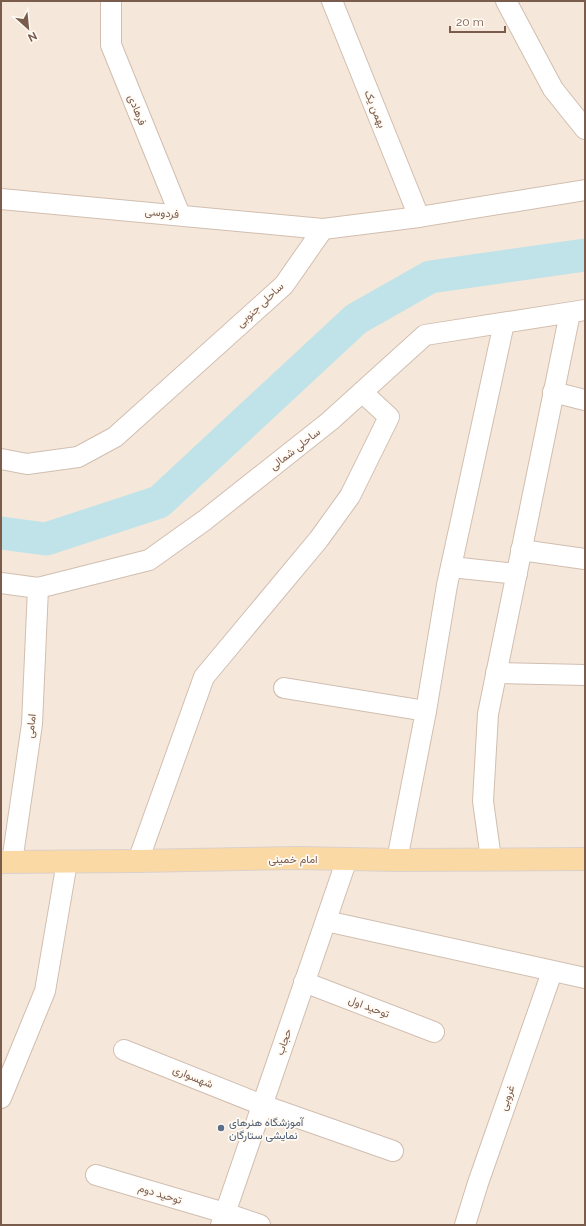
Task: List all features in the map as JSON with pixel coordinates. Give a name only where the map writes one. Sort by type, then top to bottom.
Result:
[{"type":"main road","name":"امام خمینی","points":[[6,862],[298,858],[397,860],[585,859]]},
{"type":"street","name":"فرهادی","points":[[111,1],[111,44],[180,215]]},
{"type":"street","name":"بهمن یک","points":[[332,1],[419,217]]},
{"type":"street","points":[[506,1],[553,89],[585,129]]},
{"type":"street","points":[[323,229],[419,217],[585,190]]},
{"type":"street","name":"فردوسی","points":[[1,199],[323,229]]},
{"type":"street","name":"ساحلی جنوبی","points":[[1,459],[27,464],[78,458],[115,437],[284,285],[323,229]]},
{"type":"street","points":[[491,860],[483,801],[488,714],[553,392],[578,312]]},
{"type":"street","name":"ساحلی شمالی","points":[[1,583],[38,588],[149,560],[205,520],[330,421],[426,335],[578,312]]},
{"type":"street","points":[[397,860],[426,711],[451,567],[504,323]]},
{"type":"street","points":[[138,861],[204,677],[324,533],[350,496],[389,417],[362,392]]},
{"type":"street","points":[[553,392],[585,400]]},
{"type":"street","points":[[521,550],[585,559]]},
{"type":"street","points":[[451,567],[517,574]]},
{"type":"street","name":"امامی","points":[[6,862],[32,724],[38,588]]},
{"type":"street","points":[[496,672],[585,675]]},
{"type":"street","points":[[284,688],[426,711]]},
{"type":"street","name":"حجاب","points":[[223,1219],[347,859]]},
{"type":"street","points":[[1,1098],[45,991],[67,862]]},
{"type":"street","points":[[326,921],[552,972],[585,978]]},
{"type":"street","name":"غروبی","points":[[465,1225],[478,1183],[552,972]]},
{"type":"street","name":"توحید اول","points":[[304,982],[434,1032]]},
{"type":"street","name":"شهسواری","points":[[124,1050],[262,1105],[393,1151]]},
{"type":"street","name":"توحید دوم","points":[[96,1175],[223,1219],[260,1225]]},
{"type":"shaded area","points":[[1,1],[585,1],[585,1225],[1,1225]]},
{"type":"waterway","points":[[1,533],[46,539],[159,502],[356,319],[430,277],[585,255]]},
{"type":"place","name":"آموزشگاه هنرهای نمایشی ستارگان","points":[[221,1128]]}]
